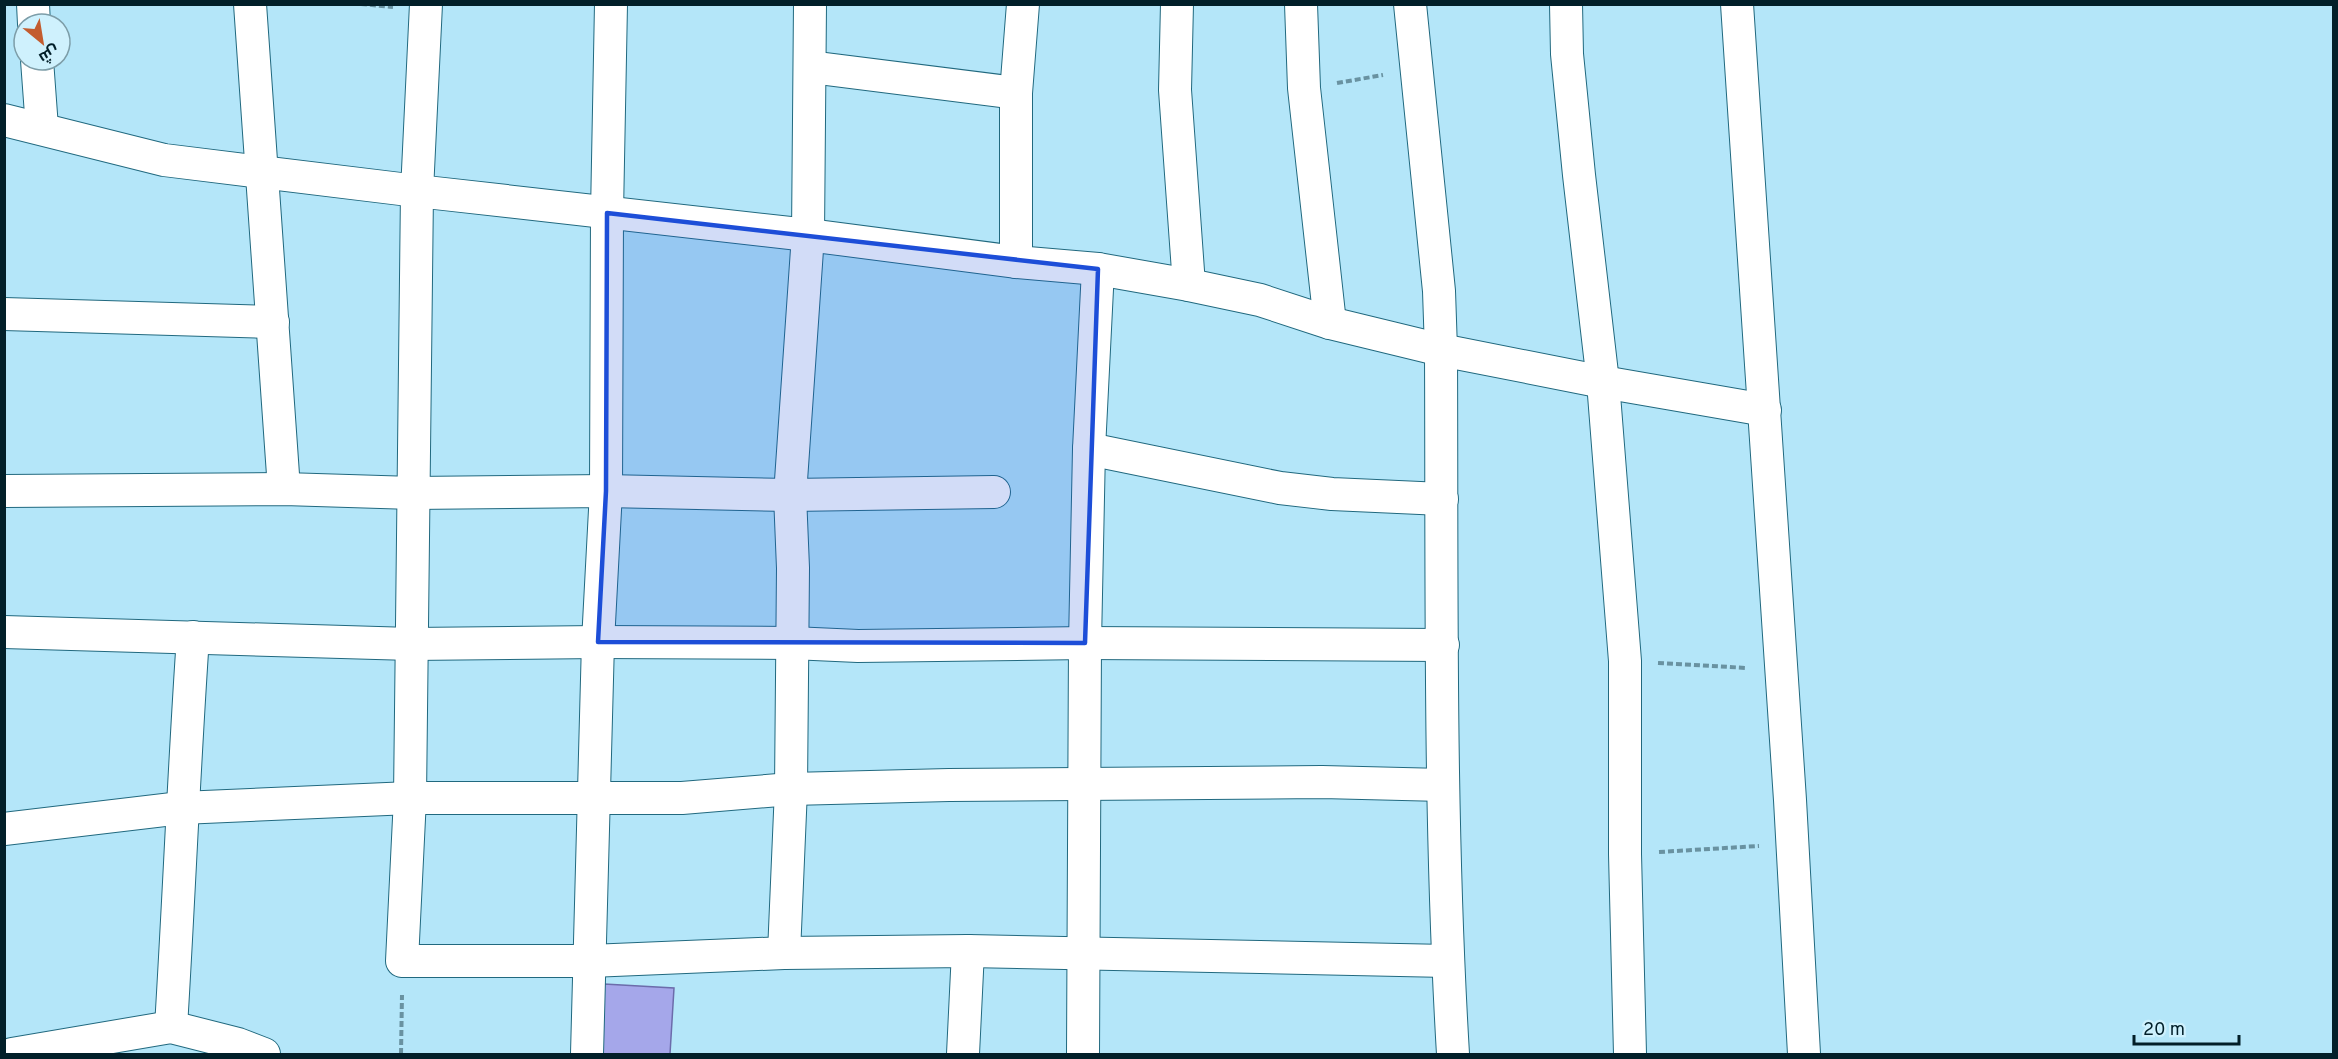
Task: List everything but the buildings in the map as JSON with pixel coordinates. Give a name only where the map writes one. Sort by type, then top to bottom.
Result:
[{"type":"street","points":[[250,4],[264,171],[284,489]]},
{"type":"street","points":[[426,4],[417,191],[410,798],[402,961],[590,961],[784,953],[968,951],[1447,961]]},
{"type":"street","points":[[587,1054],[598,642],[606,491],[607,213],[612,4]]},
{"type":"street","points":[[784,953],[791,789],[790,495],[808,235],[810,4]]},
{"type":"street","points":[[1016,262],[1016,93],[1023,4]]},
{"type":"street","points":[[1177,4],[1175,90],[1190,285]]},
{"type":"street","points":[[1300,4],[1304,88],[1330,322]]},
{"type":"street","points":[[1410,4],[1439,291],[1443,785],[1447,961],[1453,1054]]},
{"type":"street","points":[[1566,4],[1579,175],[1603,382],[1625,661],[1625,854],[1630,1054]]},
{"type":"street","points":[[1737,4],[1765,410],[1804,1054]]},
{"type":"street","points":[[810,67],[1016,93]]},
{"type":"street","points":[[38,72],[42,128]]},
{"type":"street","points":[[4,120],[164,160],[808,235],[1016,262],[1098,269],[1260,300],[1330,322],[1441,350],[1603,382],[1765,410]]},
{"type":"street","points":[[1083,1054],[1085,643],[1089,449],[1098,269]]},
{"type":"street","points":[[4,314],[273,322]]},
{"type":"street","points":[[1089,449],[1280,488],[1332,494],[1442,499]]},
{"type":"street","points":[[4,491],[284,489],[413,493],[606,491],[790,495],[994,492]]},
{"type":"street","points":[[4,632],[411,644],[598,642],[792,643],[858,646],[1085,643],[1443,645]]},
{"type":"street","points":[[171,1027],[193,637]]},
{"type":"street","points":[[4,829],[182,808],[410,798],[682,798],[791,789],[949,785],[1322,782],[1443,785]]},
{"type":"street","points":[[963,1054],[968,951]]},
{"type":"street","points":[[12,1054],[171,1027],[238,1044],[264,1054]]},
{"type":"path","points":[[1304,88],[1417,70]]},
{"type":"path","points":[[1625,661],[1780,670]]},
{"type":"path","points":[[1625,854],[1748,846],[1792,846]]},
{"type":"path","points":[[401,1054],[402,961]]},
{"type":"highlighted area","points":[[607,213],[1098,269],[1085,643],[598,642],[606,491]]}]
